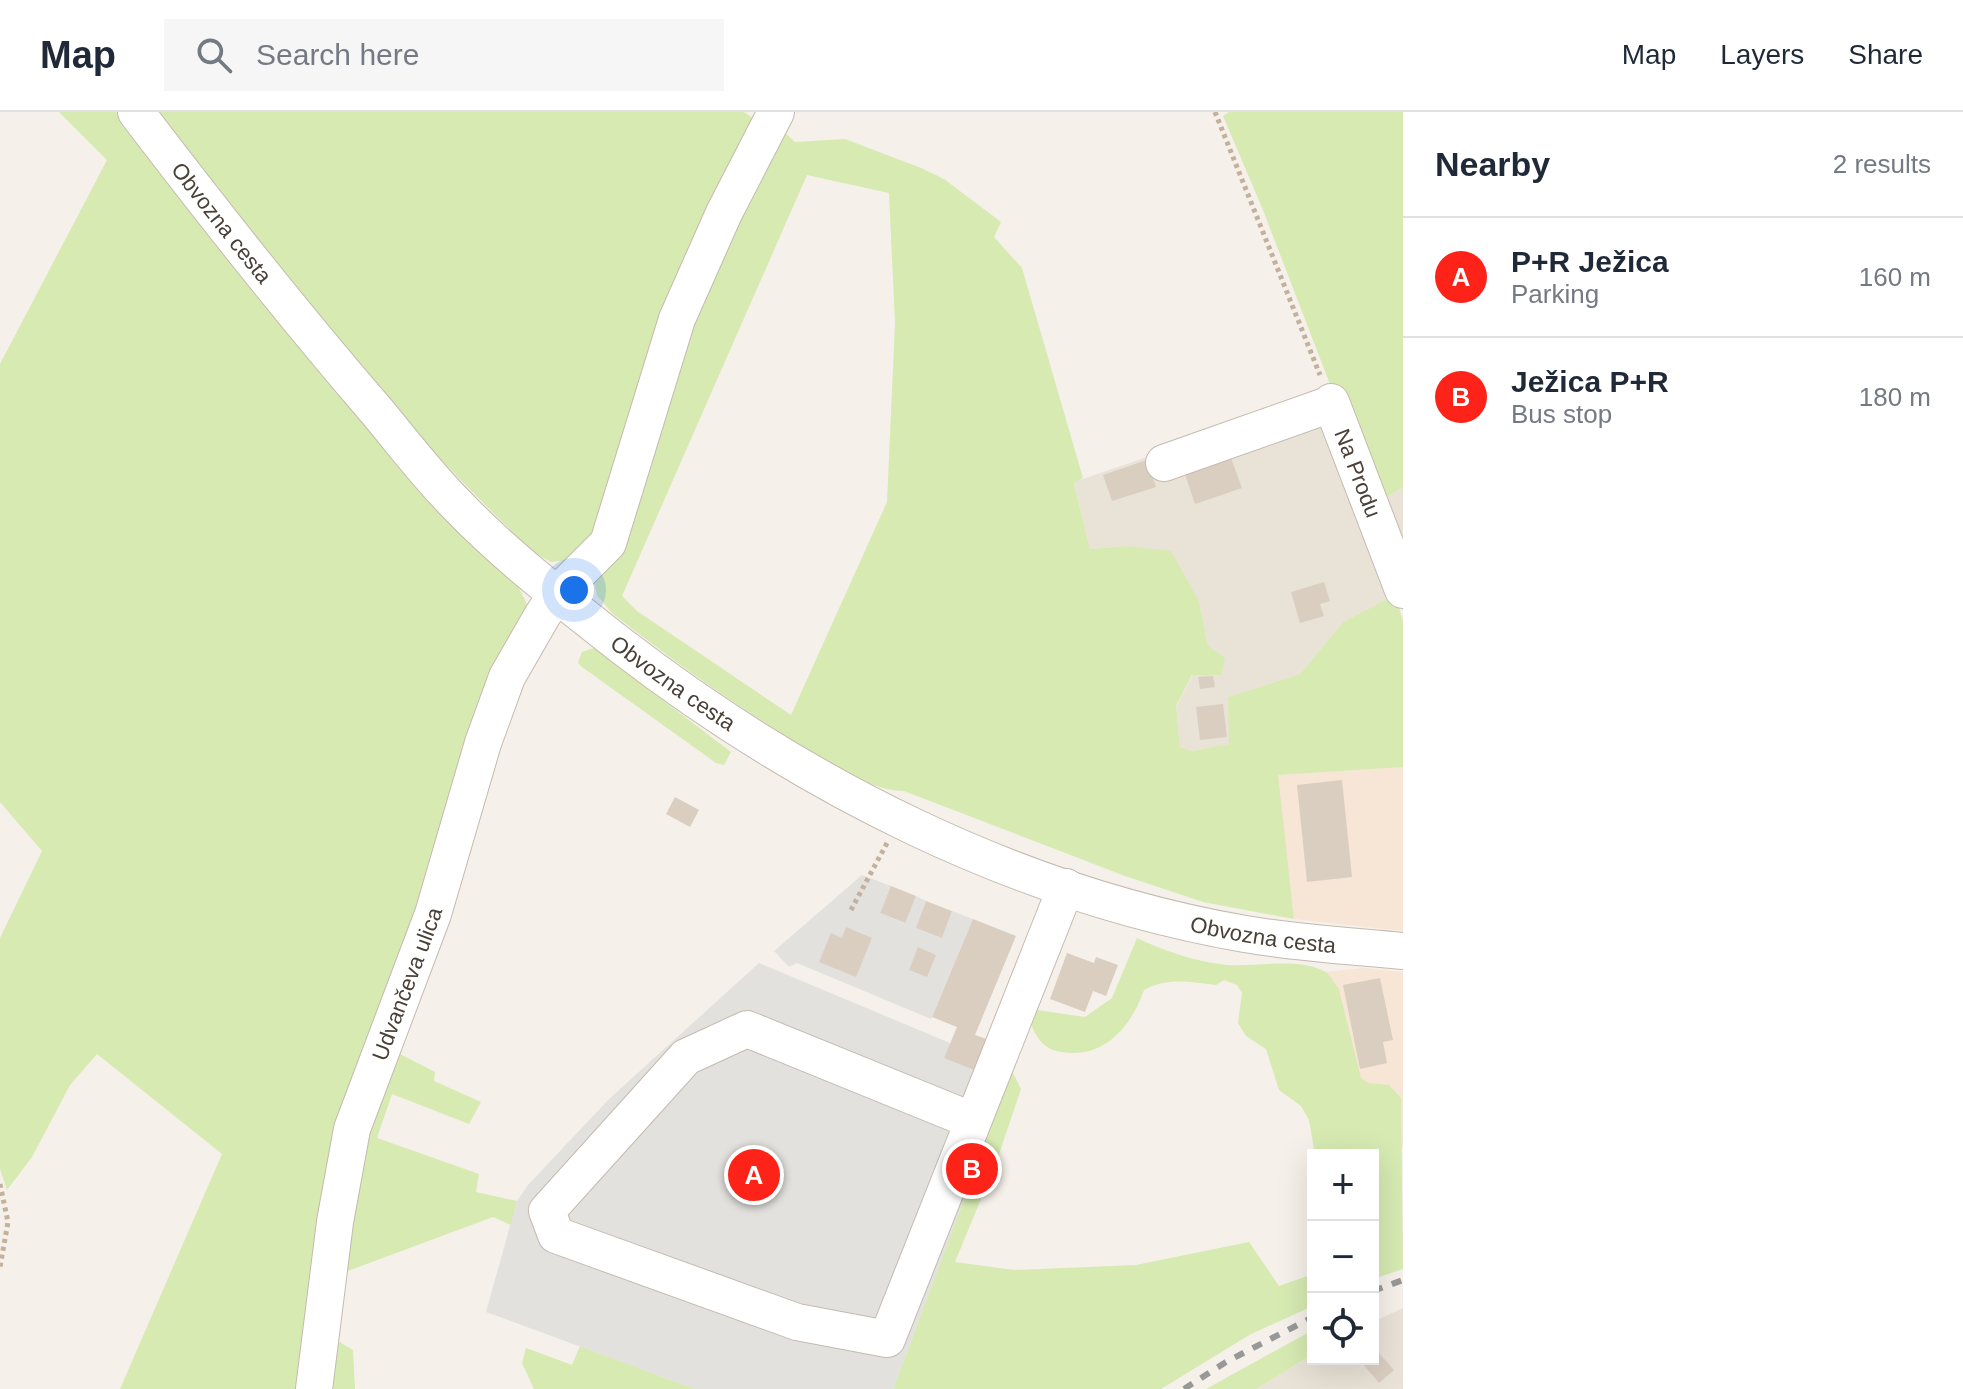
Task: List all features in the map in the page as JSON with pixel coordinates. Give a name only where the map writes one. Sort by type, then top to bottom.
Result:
[{"type":"street","name":"Obvozna cesta","points":[[136,112],[266,282],[457,505],[556,595],[684,694],[808,772],[899,821],[977,855],[1066,887],[1243,933],[1403,951]]},
{"type":"street","name":"Udvančeva ulica","points":[[314,1389],[335,1222],[352,1129],[433,914],[483,743],[507,677],[556,595],[608,543],[677,319],[724,213],[776,112]]},
{"type":"street","points":[[1164,463],[1331,403]]},
{"type":"street","name":"Na Produ","points":[[1331,403],[1403,590]]},
{"type":"street","points":[[971,1120],[747,1029],[686,1057],[547,1211],[556,1235],[797,1322],[887,1339],[971,1120],[993,1077],[1066,887]]},
{"type":"path","points":[[1215,112],[1331,403]]},
{"type":"path","points":[[851,910],[899,821]]},
{"type":"path","points":[[0,1184],[8,1222],[0,1267]]},
{"type":"shaded area","points":[[1335,393],[1376,503],[1403,487],[1403,586],[1395,595],[1343,622],[1300,674],[1228,697],[1230,744],[1191,751],[1180,747],[1176,707],[1208,646],[1199,601],[1125,546],[1090,549],[1074,482]]},
{"type":"shaded area","points":[[1403,767],[1403,931],[1294,919],[1277,775]]},
{"type":"shaded area","points":[[862,875],[891,886],[880,913],[904,923],[916,896],[926,901],[917,928],[942,937],[952,911],[973,919],[931,1019],[797,963],[789,967],[774,951]]},
{"type":"shaded area","points":[[759,963],[950,1043],[1008,1082],[893,1389],[695,1389],[486,1312],[517,1201],[528,1185],[609,1099]]},
{"type":"shaded area","points":[[1364,968],[1403,972],[1403,1147],[1379,1153],[1379,1149],[1371,1149],[1325,972]]},
{"type":"shaded area","points":[[1403,1308],[1403,1389],[1256,1389],[1307,1358],[1307,1365],[1379,1365],[1379,1319]]},
{"type":"green space","points":[[59,112],[116,112],[382,446],[478,547],[512,575],[528,606],[422,920],[305,1389],[120,1389],[222,1154],[97,1054],[70,1085],[32,1157],[7,1190],[0,1169],[0,938],[42,851],[0,802],[0,364],[107,160]]},
{"type":"green space","points":[[159,112],[744,112],[761,124],[607,518],[578,559],[551,562],[535,553],[433,450],[337,342]]},
{"type":"green space","points":[[1229,112],[1403,112],[1403,487],[1376,504],[1263,210],[1223,116]]},
{"type":"green space","points":[[780,128],[795,142],[845,139],[921,168],[944,179],[1001,222],[994,237],[1022,268],[1083,478],[1074,483],[1090,549],[1125,546],[1171,551],[1199,601],[1208,646],[1225,658],[1221,675],[1192,675],[1176,706],[1180,747],[1192,751],[1229,744],[1228,697],[1300,674],[1343,622],[1395,595],[1403,621],[1403,767],[1278,775],[1294,919],[1203,902],[1125,876],[904,791],[867,782],[809,750],[733,701],[612,613],[597,595],[593,579],[680,346]],"holes":[[[807,175],[889,193],[895,323],[887,502],[791,715],[637,611],[622,596]]]},
{"type":"green space","points":[[594,648],[731,752],[724,765],[716,763],[582,667],[578,663],[582,652]]},
{"type":"green space","points":[[1137,938],[1156,947],[1208,962],[1231,965],[1299,964],[1324,971],[1339,990],[1361,1078],[1368,1083],[1389,1085],[1401,1098],[1403,1269],[1379,1277],[1379,1149],[1314,1149],[1309,1120],[1301,1106],[1279,1090],[1266,1049],[1246,1036],[1238,1023],[1242,993],[1237,985],[1224,980],[1216,985],[1179,982],[1153,986],[1144,990],[1132,1016],[1114,1038],[1091,1050],[1077,1053],[1056,1051],[1046,1046],[1031,1024],[1037,1010],[1085,1017],[1112,998]]},
{"type":"green space","points":[[396,1052],[435,1072],[434,1081],[481,1102],[469,1124],[392,1094],[377,1138],[479,1174],[476,1192],[517,1201],[511,1225],[493,1217],[345,1272],[366,1135]]},
{"type":"green space","points":[[1012,1071],[1021,1089],[997,1160],[955,1262],[1014,1270],[1136,1265],[1249,1242],[1279,1286],[1307,1276],[1307,1309],[1251,1334],[1161,1389],[893,1389]]},
{"type":"green space","points":[[1307,1333],[1307,1358],[1256,1389],[1206,1389]]},
{"type":"green space","points":[[336,1340],[353,1350],[355,1389],[331,1389]]},
{"type":"green space","points":[[580,1346],[695,1389],[534,1389],[522,1363],[526,1348],[572,1365]]},
{"type":"building","points":[[1231,458],[1242,488],[1195,504],[1185,474]]},
{"type":"building","points":[[1147,460],[1156,487],[1112,501],[1103,475]]},
{"type":"building","points":[[1324,582],[1330,601],[1320,604],[1324,616],[1300,623],[1291,592]]},
{"type":"building","points":[[1213,676],[1215,687],[1200,689],[1198,677]]},
{"type":"building","points":[[1223,704],[1227,737],[1200,740],[1196,707]]},
{"type":"building","points":[[1342,780],[1352,877],[1307,882],[1297,785]]},
{"type":"building","points":[[675,797],[699,810],[690,827],[666,814]]},
{"type":"building","points":[[891,886],[916,896],[905,923],[880,913]]},
{"type":"building","points":[[926,901],[952,911],[942,938],[916,928]]},
{"type":"building","points":[[973,919],[1016,936],[975,1035],[992,1041],[979,1072],[944,1058],[957,1027],[932,1017]]},
{"type":"building","points":[[846,927],[872,938],[856,977],[819,962],[831,933],[842,938]]},
{"type":"building","points":[[918,947],[936,955],[927,977],[909,970]]},
{"type":"building","points":[[1067,953],[1094,963],[1096,957],[1118,965],[1106,996],[1093,991],[1085,1012],[1050,999]]},
{"type":"building","points":[[1380,978],[1393,1040],[1383,1042],[1387,1063],[1360,1069],[1343,985]]},
{"type":"building","points":[[1379,1353],[1394,1370],[1379,1383],[1364,1365],[1379,1365]]},
{"type":"railway","points":[[1379,1289],[1403,1280]]},
{"type":"railway","points":[[1184,1389],[1226,1362],[1307,1320]]},
{"type":"place","name":"Ježica P+R","points":[[972,1169]]},
{"type":"place","name":"P+R Ježica","points":[[754,1175]]}]
